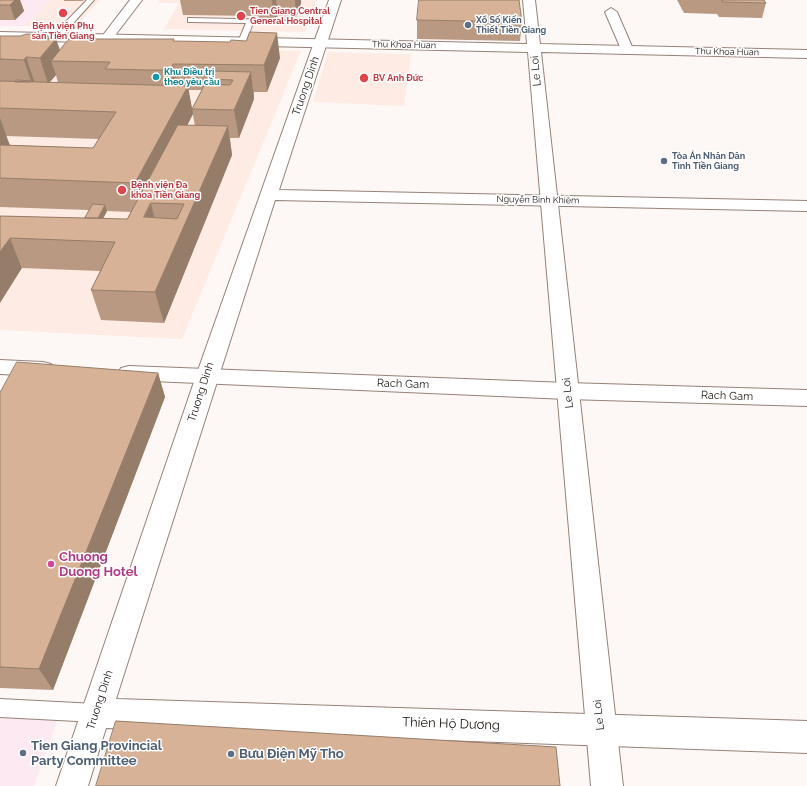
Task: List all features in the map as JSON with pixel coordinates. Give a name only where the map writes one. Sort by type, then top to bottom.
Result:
[{"type":"street","points":[[106,38],[136,0]]},
{"type":"street","name":"Truong Dinh","points":[[72,786],[206,376],[335,0]]},
{"type":"street","name":"Le Loi","points":[[529,0],[607,786]]},
{"type":"street","points":[[611,12],[627,49]]},
{"type":"street","name":"Thu Khoa Huan","points":[[0,36],[56,37],[87,43],[106,38],[170,45],[198,46],[242,42],[320,43],[807,54]]},
{"type":"street","name":"Nguyễn Bỉnh Khiêm","points":[[268,195],[807,206]]},
{"type":"street","points":[[0,367],[64,370]]},
{"type":"street","name":"Rach Gam","points":[[111,372],[807,398]]},
{"type":"street","name":"Thiên Hộ Dương","points":[[96,713],[601,729],[807,738]]},
{"type":"lane","points":[[56,37],[91,0]]},
{"type":"lane","points":[[191,20],[284,22]]},
{"type":"lane","points":[[242,42],[250,21]]},
{"type":"lane","points":[[0,708],[96,713]]},
{"type":"shaded area","points":[[0,0],[51,0],[25,26],[0,26]]},
{"type":"shaded area","name":"Bệnh viện Phụ sản Tiền Giang","points":[[51,0],[100,0],[74,28],[25,26]]},
{"type":"shaded area","name":"Tien Giang Central General Hospital","points":[[159,0],[317,0],[305,32],[164,29],[179,3],[157,3]]},
{"type":"shaded area","name":"Bệnh viện Đa khoa Tiền Giang","points":[[0,45],[301,51],[182,339],[0,330]]},
{"type":"shaded area","name":"BV Anh Đức","points":[[328,52],[411,54],[404,106],[313,102]]},
{"type":"shaded area","name":"Tien Giang Provincial Party Committee","points":[[0,716],[58,719],[34,786],[0,786]]},
{"type":"building","points":[[0,0],[15,0],[10,5],[0,5]]},
{"type":"building","points":[[419,0],[519,0],[522,22],[417,20]]},
{"type":"building","points":[[722,0],[764,0],[766,3],[723,2]]},
{"type":"building","points":[[250,32],[277,33],[264,65],[173,64],[170,70],[148,70],[105,69],[110,62],[51,61],[71,36],[88,37],[86,39],[174,39],[173,41],[230,42],[231,40],[246,41]]},
{"type":"building","points":[[27,34],[48,35],[44,39],[56,39],[40,58],[26,57],[24,60],[0,59],[0,36],[20,36]]},
{"type":"building","points":[[211,71],[251,72],[234,110],[192,109],[205,84],[230,85],[233,80],[207,79]]},
{"type":"building","points":[[17,80],[31,81],[15,82]]},
{"type":"building","points":[[0,81],[188,86],[135,183],[0,178],[0,145],[93,148],[116,112],[0,108]]},
{"type":"building","points":[[178,125],[228,126],[155,292],[91,290],[115,242],[10,238],[0,252],[0,216],[127,219]],"holes":[[[151,203],[184,204],[177,219],[144,217]]]},
{"type":"building","points":[[93,204],[105,205],[98,218],[85,218]]},
{"type":"building","name":"Chuong Duong Hotel","points":[[17,362],[158,373],[39,669],[0,667],[0,393]]},
{"type":"building","points":[[116,721],[556,747],[560,786],[96,786]]},
{"type":"place","name":"Bệnh viện Phụ sản Tiền Giang","points":[[63,13]]},
{"type":"place","name":"Tien Giang Central General Hospital","points":[[241,16]]},
{"type":"place","name":"Xổ Số Kiến Thiết Tiền Giang","points":[[468,25]]},
{"type":"place","name":"Khu Điều trị theo yêu cầu","points":[[156,77]]},
{"type":"place","name":"BV Anh Đức","points":[[364,78]]},
{"type":"place","name":"Tòa Án Nhân Dân Tỉnh Tiền Giang","points":[[664,161]]},
{"type":"place","name":"Bệnh viện Đa khoa Tiền Giang","points":[[122,190]]},
{"type":"place","name":"Chuong Duong Hotel","points":[[51,564]]},
{"type":"place","name":"Tien Giang Provincial Party Committee","points":[[23,753]]},
{"type":"place","name":"Bưu Điện Mỹ Tho","points":[[231,754]]}]
